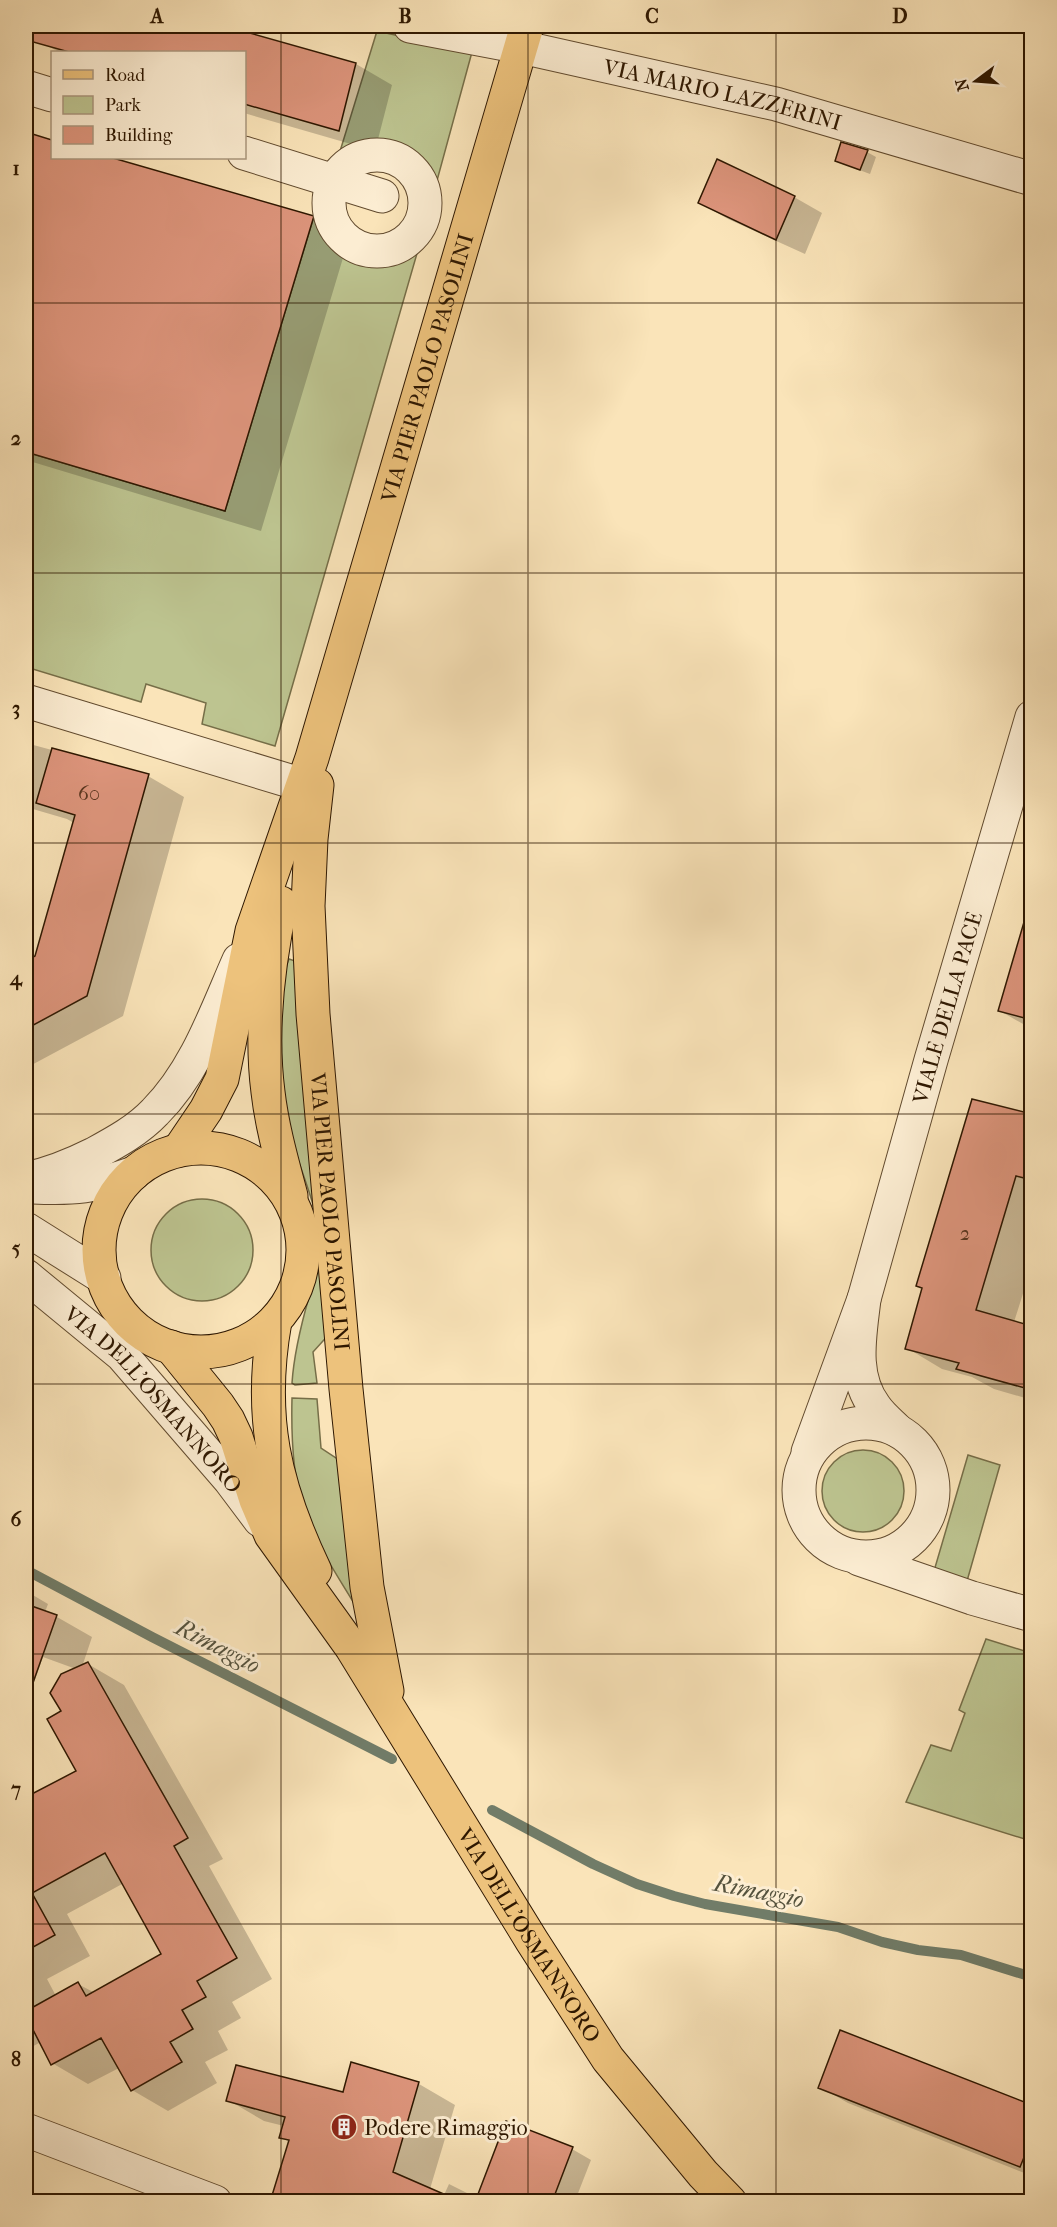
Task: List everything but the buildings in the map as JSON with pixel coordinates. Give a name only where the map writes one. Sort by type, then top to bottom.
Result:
[{"type":"main road","name":"VIA PIER PAOLO PASOLINI","points":[[179,1150],[206,1110],[222,1079],[252,931],[308,771],[524,36]]},
{"type":"main road","name":"VIA PIER PAOLO PASOLINI","points":[[326,710],[311,839],[309,906],[313,1014],[346,1389],[367,1587],[391,1711]]},
{"type":"main road","name":"VIA PIER PAOLO PASOLINI","points":[[292,1203],[268,1091],[267,989],[273,939],[308,771]]},
{"type":"main road","name":"VIA DELL'OSMANNORO","points":[[212,1148],[245,1157],[272,1176],[292,1203],[301,1227],[304,1252],[300,1277],[290,1301],[274,1321],[258,1335],[237,1346],[216,1351],[193,1352],[171,1347],[148,1337],[129,1321],[113,1301],[100,1260],[103,1221],[121,1187],[134,1173],[155,1159],[179,1150],[212,1148]]},
{"type":"main road","name":"VIA DELL'OSMANNORO","points":[[274,1321],[267,1392],[271,1446],[294,1527],[352,1648]]},
{"type":"main road","name":"VIA DELL'OSMANNORO","points":[[171,1347],[228,1420],[271,1535],[352,1648],[532,1941],[608,2059],[696,2166],[730,2202]]},
{"type":"street","name":"VIA MARIO LAZZERINI","points":[[410,26],[427,30],[524,36],[776,104],[1032,179]]},
{"type":"street","points":[[26,87],[51,95]]},
{"type":"street","points":[[246,154],[382,196]]},
{"type":"street","points":[[26,701],[308,771]]},
{"type":"street","name":"VIALE DELLA PACE","points":[[802,1468],[864,1299],[1032,717]]},
{"type":"street","name":"VIA PIER PAOLO PASOLINI","points":[[26,1179],[47,1174],[122,1140],[155,1113],[185,1073],[207,1031],[252,931]]},
{"type":"street","name":"VIA DELL'OSMANNORO","points":[[26,1186],[77,1187],[101,1184],[134,1173]]},
{"type":"street","points":[[26,1229],[104,1278]]},
{"type":"street","name":"VIA DELL'OSMANNORO","points":[[26,1276],[122,1355],[230,1480],[271,1535]]},
{"type":"street","name":"VIALE DELLA PACE","points":[[864,1299],[858,1348],[860,1372],[865,1390],[874,1407],[897,1430]]},
{"type":"street","points":[[843,1554],[873,1557],[894,1551],[912,1539],[926,1520],[931,1507],[933,1492],[930,1469],[920,1449],[897,1430],[882,1424],[866,1422],[849,1424],[820,1440],[810,1453],[802,1468],[799,1482],[802,1512],[818,1538],[843,1554],[972,1598],[1032,1615]]},
{"type":"street","points":[[26,2130],[215,2202]]},
{"type":"green space","points":[[377,31],[472,52],[432,199],[420,197],[412,174],[398,160],[379,157],[367,160],[355,167],[337,161]]},
{"type":"green space","points":[[324,194],[337,229],[348,246],[368,251],[391,252],[406,239],[420,243],[275,746],[202,724],[206,703],[146,684],[141,702],[26,667],[26,452],[225,511],[314,216]]},
{"type":"green space","points":[[289,959],[295,961],[332,1331],[313,1352],[317,1383],[295,1385],[292,1383],[296,1350],[318,1267],[320,1248],[314,1207],[288,1123],[282,1076],[281,999]]},
{"type":"green space","points":[[202,1199],[221,1203],[238,1214],[249,1231],[253,1250],[249,1269],[238,1286],[221,1297],[202,1301],[183,1297],[166,1286],[155,1269],[151,1250],[155,1231],[166,1214],[183,1203]]},
{"type":"green space","points":[[292,1398],[317,1399],[321,1448],[345,1464],[355,1605],[321,1549],[300,1498],[294,1465]]},
{"type":"green space","points":[[855,1450],[871,1450],[886,1457],[897,1468],[904,1483],[901,1507],[892,1520],[871,1532],[855,1532],[840,1525],[829,1514],[822,1499],[822,1483],[829,1468],[840,1457]]},
{"type":"green space","points":[[968,1455],[1000,1465],[967,1581],[934,1571]]},
{"type":"green space","points":[[986,1639],[1031,1653],[1031,1841],[906,1802],[931,1745],[951,1751],[965,1713],[959,1710]]},
{"type":"waterway","name":"Rimaggio","points":[[26,1570],[392,1759]]},
{"type":"waterway","name":"Rimaggio","points":[[492,1810],[593,1864],[637,1884],[674,1896],[705,1904],[838,1927],[882,1942],[918,1950],[961,1955],[1032,1977]]},
{"type":"place","name":"Podere Rimaggio","points":[[344,2127]]}]
